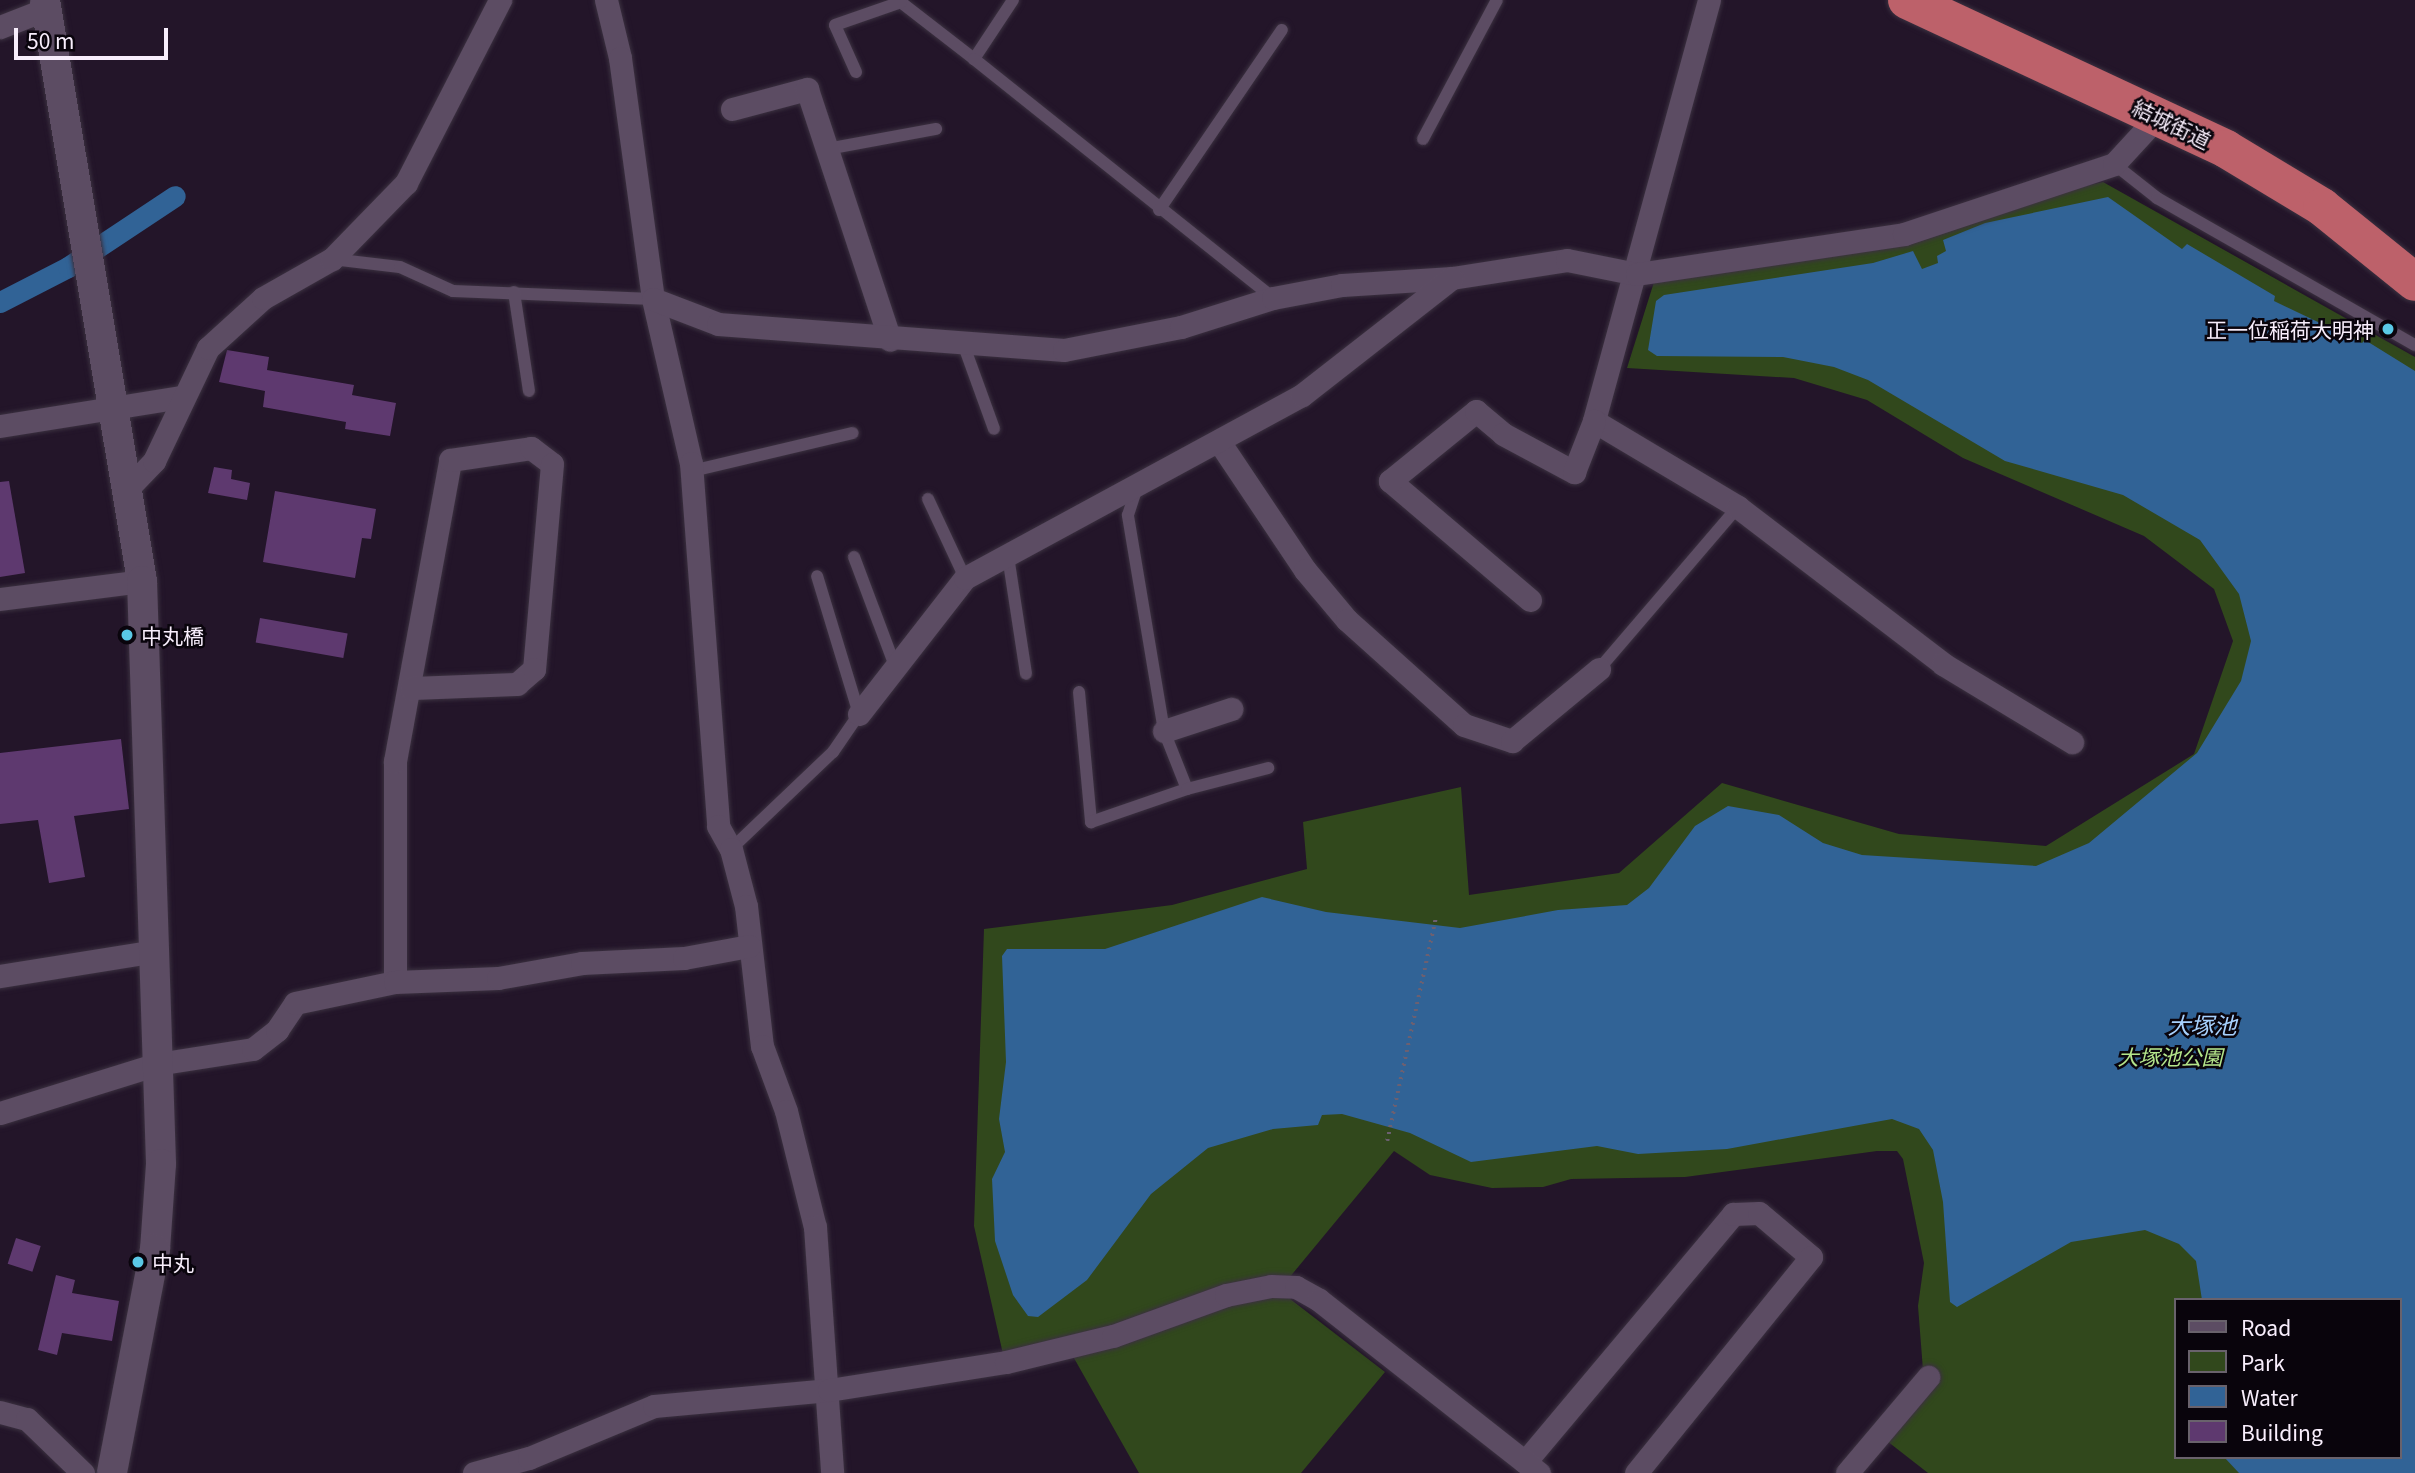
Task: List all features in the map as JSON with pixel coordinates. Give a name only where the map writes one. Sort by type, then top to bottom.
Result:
[{"type":"highway","name":"結城街道","points":[[1907,0],[2147,111],[2295,189],[2415,282]]},
{"type":"street","points":[[130,486],[154,461],[196,364],[229,326],[263,298],[332,260],[406,183],[500,0]]},
{"type":"street","points":[[606,0],[620,58],[653,299],[692,471],[718,826],[731,849],[749,946],[762,1046],[786,1111],[815,1227],[829,1390],[832,1473]]},
{"type":"street","points":[[1530,600],[1390,481],[1476,411],[1503,435],[1574,472],[1594,421],[1637,274],[1709,0]]},
{"type":"street","points":[[0,27],[46,4],[83,248],[130,486],[142,581],[161,1164],[155,1249],[113,1473]]},
{"type":"street","points":[[732,108],[807,89],[890,340]]},
{"type":"street","points":[[653,299],[718,324],[964,346],[1064,350],[1181,327],[1273,298],[1342,285],[1452,278],[1567,260],[1637,274],[1904,234],[2114,164],[2150,126],[2147,111]]},
{"type":"street","points":[[859,714],[965,578],[1220,443],[1302,395],[1452,278]]},
{"type":"street","points":[[0,426],[182,397]]},
{"type":"street","points":[[1594,421],[1738,507],[1943,664],[2072,742]]},
{"type":"street","points":[[1220,443],[1305,570],[1347,620],[1464,725],[1512,741],[1599,669]]},
{"type":"street","points":[[395,982],[395,761],[411,688],[450,460],[531,448],[552,464],[534,669],[517,684],[411,688]]},
{"type":"street","points":[[0,598],[142,581]]},
{"type":"street","points":[[1164,731],[1231,709]]},
{"type":"street","points":[[0,1113],[157,1064],[253,1049],[277,1030],[295,1003],[395,982],[498,978],[582,963],[684,958],[749,946]]},
{"type":"street","points":[[0,976],[156,951]]},
{"type":"street","points":[[474,1473],[529,1458],[654,1406],[829,1390],[1006,1362],[1114,1336],[1226,1295],[1296,1287],[1532,1467],[1733,1214],[1759,1213],[1811,1257],[1636,1473]]},
{"type":"street","points":[[1847,1473],[1928,1377]]},
{"type":"street","points":[[0,1412],[27,1419],[83,1473]]},
{"type":"lane","points":[[974,59],[1013,0]]},
{"type":"lane","points":[[1423,139],[1497,0]]},
{"type":"lane","points":[[856,72],[835,25],[900,1],[1159,211],[1273,298]]},
{"type":"lane","points":[[1159,211],[1282,30]]},
{"type":"lane","points":[[827,149],[936,129]]},
{"type":"lane","points":[[2114,164],[2157,198],[2415,345]]},
{"type":"lane","points":[[332,260],[400,267],[453,291],[653,299]]},
{"type":"lane","points":[[514,292],[529,391]]},
{"type":"lane","points":[[964,346],[994,429]]},
{"type":"lane","points":[[692,471],[853,433]]},
{"type":"lane","points":[[1137,488],[1128,515],[1164,731],[1187,789]]},
{"type":"lane","points":[[928,499],[965,578]]},
{"type":"lane","points":[[1599,669],[1738,507]]},
{"type":"lane","points":[[1008,556],[1026,674]]},
{"type":"lane","points":[[854,557],[895,666]]},
{"type":"lane","points":[[731,849],[833,752],[859,714],[817,576]]},
{"type":"lane","points":[[1079,692],[1091,822],[1187,789],[1268,768]]},
{"type":"path","points":[[1387,1141],[1436,916]]},
{"type":"green space","name":"大塚池","points":[[2103,182],[2415,357],[2415,1473],[1928,1473],[1887,1441],[1923,1370],[1918,1306],[1924,1263],[1903,1159],[1897,1151],[1877,1151],[1685,1177],[1571,1179],[1543,1187],[1492,1188],[1430,1175],[1394,1151],[1289,1278],[1285,1295],[1385,1372],[1301,1473],[1139,1473],[1066,1344],[1003,1354],[974,1226],[984,929],[1172,905],[1307,869],[1303,822],[1461,787],[1469,895],[1619,873],[1722,783],[1899,834],[2046,846],[2194,754],[2233,641],[2214,589],[2144,536],[1963,458],[1867,400],[1794,378],[1627,368],[1654,282]]},
{"type":"water","name":"大塚池","points":[[2108,197],[2182,249],[2187,244],[2275,296],[2274,301],[2362,343],[2365,340],[2415,371],[2415,1473],[2239,1473],[2226,1459],[2401,1459],[2401,1298],[2202,1298],[2196,1261],[2179,1244],[2145,1230],[2071,1242],[1957,1307],[1950,1302],[1943,1202],[1933,1150],[1919,1129],[1892,1119],[1727,1149],[1638,1154],[1597,1146],[1471,1162],[1410,1133],[1342,1114],[1322,1115],[1318,1125],[1273,1129],[1208,1148],[1151,1194],[1087,1280],[1038,1317],[1028,1316],[1013,1295],[995,1241],[992,1179],[1005,1152],[999,1119],[1006,1062],[1002,956],[1007,949],[1105,949],[1262,897],[1326,912],[1460,928],[1558,910],[1627,905],[1649,888],[1695,826],[1728,806],[1779,815],[1823,843],[1862,855],[2036,866],[2089,843],[2197,753],[2241,681],[2251,641],[2239,594],[2200,540],[2123,495],[2005,461],[1868,380],[1834,367],[1783,357],[1657,356],[1648,350],[1656,301],[1664,295],[1873,263],[1913,251],[1922,269],[1938,263],[1937,256],[1946,251],[1943,240],[1985,223]]},
{"type":"building","points":[[227,350],[269,357],[267,370],[354,385],[352,395],[396,403],[390,436],[345,429],[346,422],[263,407],[265,391],[219,382]]},
{"type":"building","points":[[214,467],[232,470],[231,479],[250,483],[247,500],[208,493]]},
{"type":"building","points":[[9,481],[25,573],[0,577],[0,482]]},
{"type":"building","points":[[275,491],[376,509],[371,539],[362,538],[355,578],[263,562]]},
{"type":"building","points":[[260,618],[348,633],[343,658],[256,643]]},
{"type":"building","points":[[121,739],[129,809],[74,816],[85,877],[49,883],[38,820],[0,824],[0,753]]},
{"type":"building","points":[[16,1238],[41,1246],[32,1272],[8,1264]]},
{"type":"building","points":[[56,1275],[75,1280],[72,1293],[119,1301],[112,1341],[62,1333],[57,1355],[38,1350]]},
{"type":"waterway","points":[[0,302],[68,267],[175,196]]},
{"type":"place","name":"正一位稲荷大明神","points":[[2388,329]]},
{"type":"place","name":"中丸橋","points":[[127,635]]},
{"type":"place","name":"中丸","points":[[138,1262]]},
{"type":"park label","name":"大塚池公園","points":[[2170,1056]]}]
